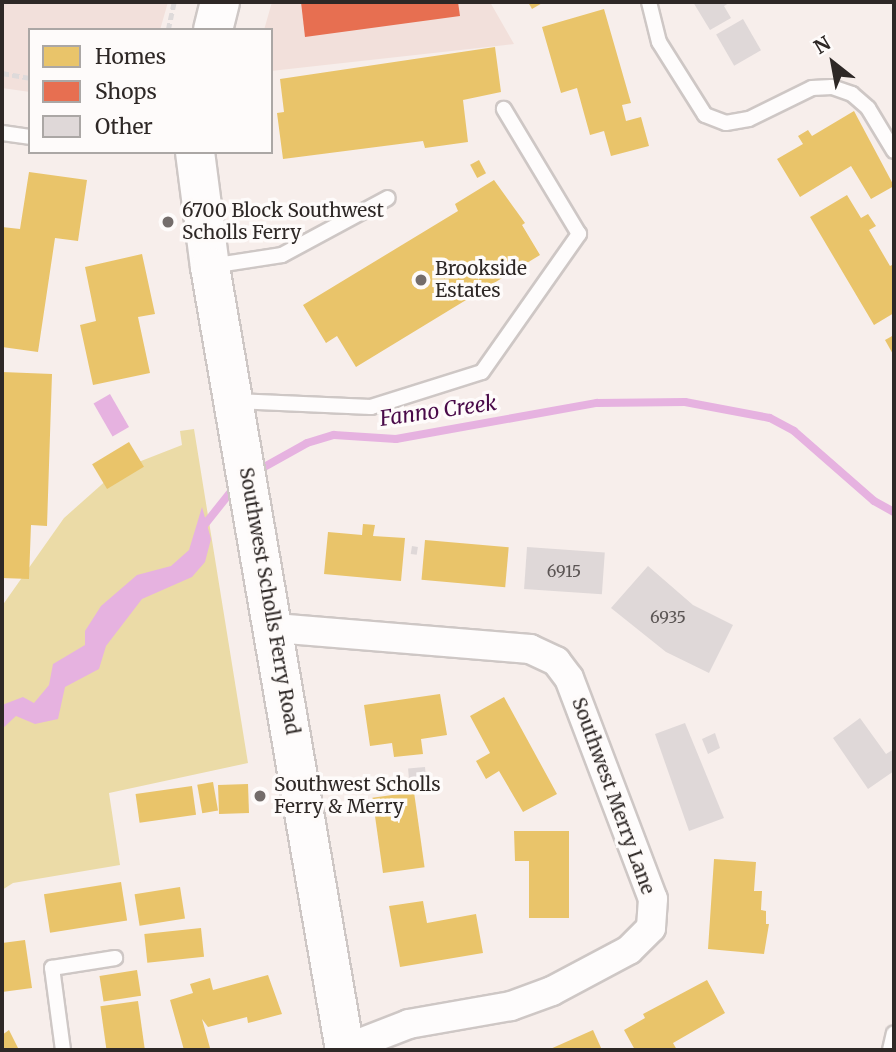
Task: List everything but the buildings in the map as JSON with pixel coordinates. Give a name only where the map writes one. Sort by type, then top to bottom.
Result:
[{"type":"main road","points":[[213,28],[219,2]]},
{"type":"main road","name":"Southwest Scholls Ferry Road","points":[[195,154],[210,267],[275,628],[343,1050]]},
{"type":"street","name":"Southwest Merry Lane","points":[[275,628],[530,649],[556,661],[569,678],[653,899],[651,928],[629,950],[552,990],[510,1006],[409,1024],[343,1050]]},
{"type":"lane","points":[[649,2],[659,42],[705,115],[726,123],[749,118],[812,88],[832,87],[852,94],[868,108],[894,151]]},
{"type":"lane","points":[[236,416],[370,407],[482,372],[579,234],[504,109]]},
{"type":"lane","points":[[2,133],[28,137]]},
{"type":"lane","points":[[210,267],[282,255],[388,198]]},
{"type":"lane","points":[[63,1050],[52,968],[115,958]]},
{"type":"lane","points":[[890,1050],[894,1033]]},
{"type":"path","points":[[168,28],[174,2]]},
{"type":"path","points":[[2,73],[28,78]]},
{"type":"shaded area","points":[[2,2],[168,2],[161,28],[28,28],[28,92],[2,88]]},
{"type":"shaded area","points":[[272,2],[490,2],[514,44],[273,71],[273,28],[265,28]]},
{"type":"shaded area","points":[[110,394],[129,427],[113,436],[94,404]]},
{"type":"shaded area","points":[[194,429],[248,763],[109,793],[120,865],[13,883],[2,890],[2,606],[64,518],[118,470],[182,445],[180,431]]},
{"type":"shaded area","points":[[202,507],[211,539],[205,562],[192,577],[142,599],[106,646],[99,669],[65,687],[58,719],[35,724],[16,716],[2,729],[2,705],[23,697],[34,703],[49,685],[53,664],[85,645],[85,631],[101,606],[137,575],[171,566],[189,550]]},
{"type":"waterway","name":"Fanno Creek","points":[[257,471],[307,443],[334,435],[396,439],[597,403],[685,402],[770,418],[794,431],[874,501],[894,512]]},
{"type":"waterway","name":"Fanno Creek","points":[[202,528],[237,484]]},
{"type":"place","name":"6700 Block Southwest Scholls Ferry","points":[[168,222]]},
{"type":"place","name":"Brookside Estates","points":[[421,280]]},
{"type":"place","name":"Southwest Scholls Ferry & Merry","points":[[260,796]]}]
